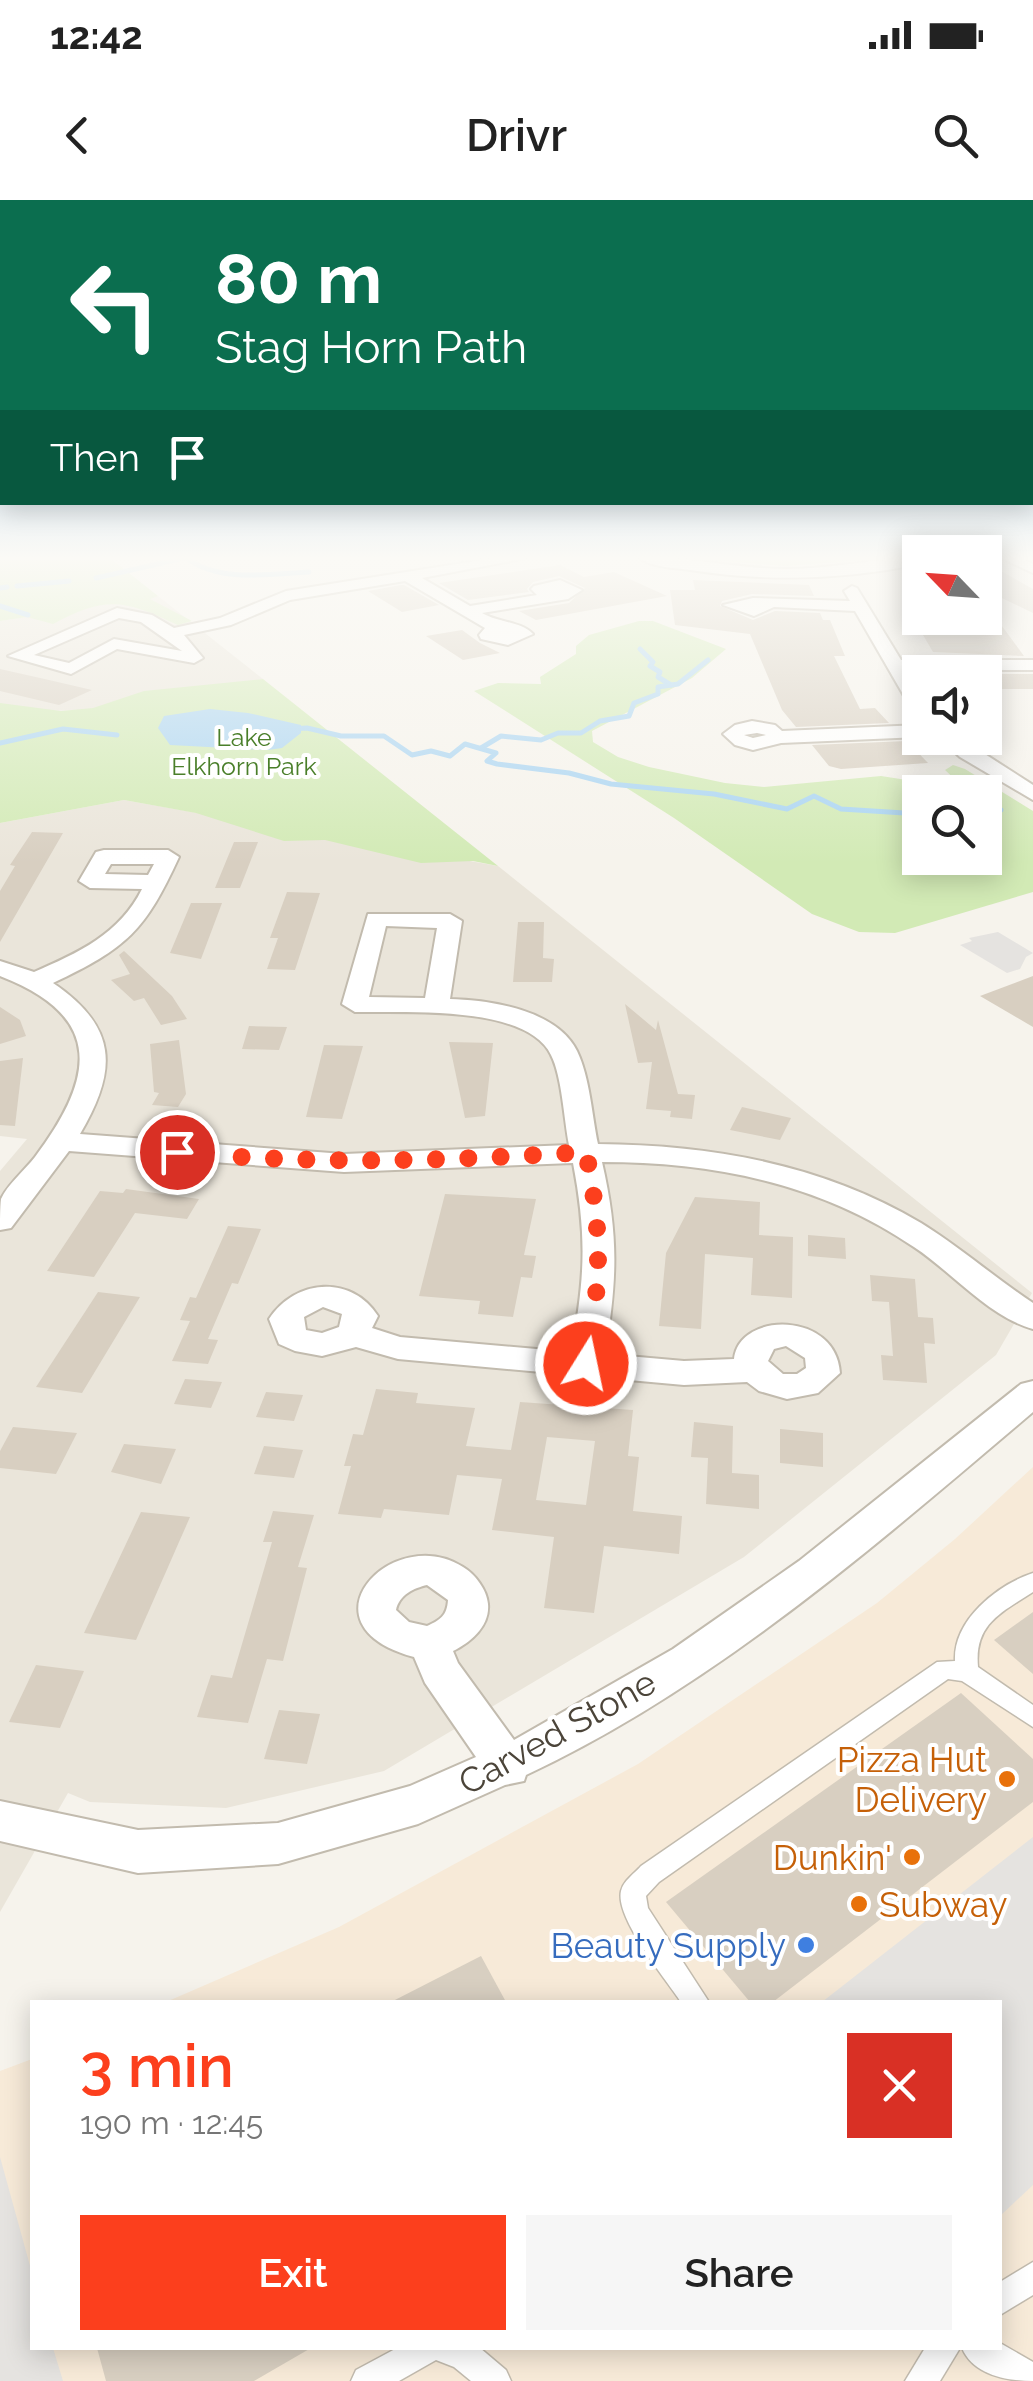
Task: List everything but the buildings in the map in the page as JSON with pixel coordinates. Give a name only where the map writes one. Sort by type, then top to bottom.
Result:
[{"type":"street","points":[[32,660],[70,669],[86,660]]},
{"type":"street","points":[[892,660],[902,677]]},
{"type":"street","points":[[895,665],[1033,665]]},
{"type":"street","points":[[777,737],[902,732]]},
{"type":"street","points":[[970,755],[1033,794]]},
{"type":"street","points":[[36,982],[116,941],[142,913],[156,882]]},
{"type":"street","points":[[436,1006],[450,921],[376,920],[356,1004],[436,1006],[510,1016],[529,1022],[555,1039],[564,1052],[601,1244],[599,1290],[586,1364]]},
{"type":"street","points":[[0,968],[36,982],[74,1012],[94,1046],[92,1081],[59,1141],[0,1221]]},
{"type":"street","points":[[59,1141],[256,1160],[441,1162],[586,1152],[683,1154],[759,1167],[805,1181],[894,1222],[1033,1318]]},
{"type":"street","points":[[353,1334],[398,1348],[684,1373],[753,1370]]},
{"type":"street","name":"Carved Stone","points":[[0,1820],[93,1848],[167,1855],[244,1848],[327,1833],[408,1810],[508,1767],[642,1688],[841,1551],[1033,1393]]},
{"type":"street","points":[[430,1643],[440,1670],[508,1767]]},
{"type":"lane","points":[[968,1672],[964,1653],[971,1626],[1033,1581]]},
{"type":"lane","points":[[695,2000],[636,1912],[633,1892],[650,1874],[945,1669],[968,1672],[1033,1717]]},
{"type":"lane","points":[[1002,2299],[1033,2277]]},
{"type":"lane","points":[[368,2381],[423,2350]]},
{"type":"lane","points":[[450,2350],[463,2354],[495,2381]]},
{"type":"lane","points":[[921,2381],[943,2350]]},
{"type":"lane","points":[[981,2350],[1033,2380]]},
{"type":"shaded area","points":[[0,660],[239,660],[263,679],[89,710],[0,712]]},
{"type":"shaded area","points":[[124,800],[498,866],[1032,1293],[996,1355],[744,1557],[384,1771],[226,1808],[90,1802],[68,1793],[0,1912],[0,1171],[27,1139],[0,1136],[0,823]]},
{"type":"shaded area","points":[[998,932],[1033,953],[1020,969],[1007,973],[960,945],[972,941],[969,938]]},
{"type":"shaded area","points":[[1033,1467],[1033,2381],[0,2381],[0,2071],[30,2060],[30,2350],[1002,2350],[1002,2000],[171,2000],[339,1927],[638,1764],[877,1603],[955,1539]]},
{"type":"shaded area","points":[[1033,1837],[1033,2185],[1002,2214],[1002,2000],[825,2000]]},
{"type":"shaded area","points":[[0,2157],[30,2266],[30,2350],[54,2350],[63,2381],[0,2381]]},
{"type":"green space","points":[[567,660],[713,660],[692,678],[592,731],[593,742],[618,757],[649,767],[725,783],[764,787],[881,776],[902,779],[902,875],[1002,875],[1002,792],[1033,811],[1033,892],[895,933],[859,932],[812,914],[674,818],[474,691],[498,683],[541,684],[540,677]]},
{"type":"green space","name":"Lake Elkhorn Park","points":[[263,679],[498,866],[473,861],[421,863],[325,840],[284,841],[196,813],[124,800],[0,823],[0,703],[61,711],[93,708],[144,691]]},
{"type":"green space","points":[[953,765],[975,775],[950,775],[945,770]]},
{"type":"water","points":[[210,709],[301,725],[301,733],[282,748],[268,750],[170,745],[158,728],[164,716]]},
{"type":"waterway","points":[[651,660],[650,666],[660,672],[658,677],[671,685]]},
{"type":"waterway","points":[[481,748],[501,736],[541,740],[558,733],[581,733],[600,721],[629,716],[634,703],[658,694],[658,687],[678,684],[708,660]]},
{"type":"waterway","points":[[290,729],[307,728],[341,736],[384,736],[412,755],[431,751],[450,756],[465,744],[496,753],[487,761],[497,764],[569,773],[611,784],[714,794],[787,809],[814,796],[841,809],[902,813]]},
{"type":"waterway","points":[[0,743],[63,729],[117,735]]},
{"type":"place","name":"Pizza Hut Delivery","points":[[1007,1779]]},
{"type":"place","name":"Dunkin'","points":[[912,1857]]},
{"type":"place","name":"Subway","points":[[859,1904]]},
{"type":"place","name":"Beauty Supply","points":[[806,1945]]},
{"type":"route","points":[[177,1152],[256,1160],[382,1163],[586,1152],[601,1244],[599,1290],[586,1364]]}]
